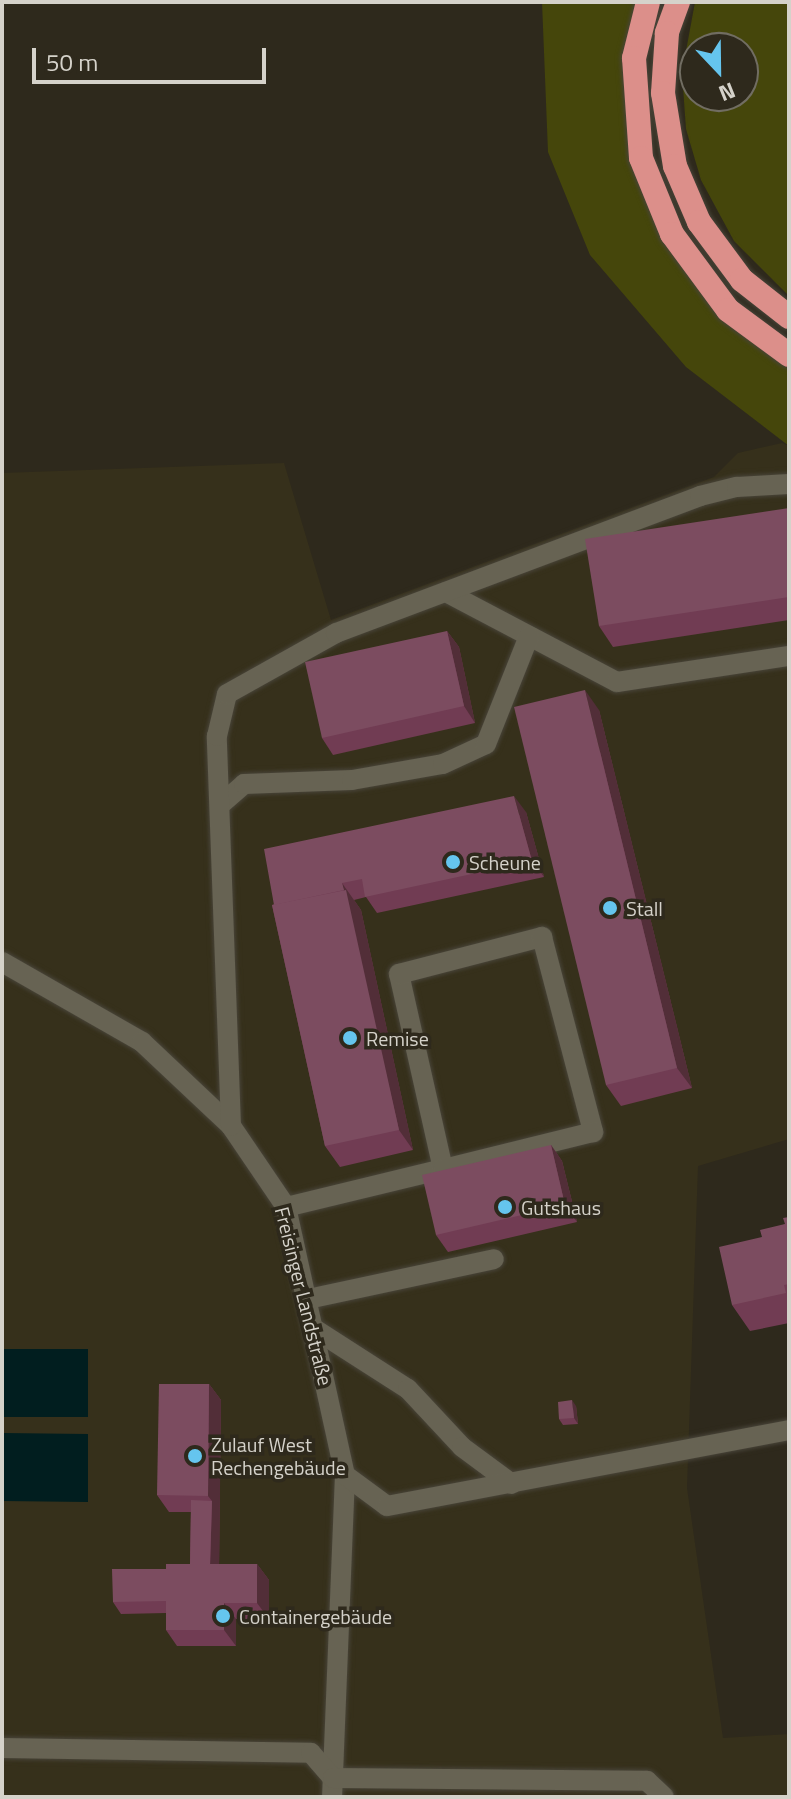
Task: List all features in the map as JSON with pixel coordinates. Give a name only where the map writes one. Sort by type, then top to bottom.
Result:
[{"type":"highway","points":[[648,2],[634,58],[646,171],[672,234],[728,310],[789,355]]},
{"type":"highway","points":[[678,2],[667,33],[663,93],[675,166],[699,222],[742,280],[789,317]]},
{"type":"lane","points":[[231,1126],[217,736],[227,694],[336,633],[700,496],[737,487],[789,484]]},
{"type":"lane","points":[[446,592],[617,682],[789,656]]},
{"type":"lane","points":[[220,805],[244,784],[352,780],[443,764],[486,744],[529,636]]},
{"type":"lane","points":[[286,1207],[443,1169],[593,1132],[542,937],[399,974],[443,1169]]},
{"type":"lane","name":"Freisinger Landstraße","points":[[2,962],[142,1042],[231,1126],[286,1207],[316,1330],[345,1475],[332,1788]]},
{"type":"lane","points":[[308,1299],[494,1259]]},
{"type":"lane","points":[[316,1330],[408,1389],[462,1447],[512,1484]]},
{"type":"lane","points":[[345,1475],[387,1506],[789,1430]]},
{"type":"lane","points":[[2,1748],[311,1753],[332,1788],[647,1781],[664,1797]]},
{"type":"shaded area","points":[[542,2],[637,2],[655,220],[789,365],[789,446],[686,367],[590,255],[548,152]]},
{"type":"shaded area","points":[[695,2],[789,2],[789,296],[734,241],[701,180],[686,129],[685,112],[759,112],[759,32],[690,32]]},
{"type":"shaded area","points":[[782,443],[789,446],[789,1139],[698,1166],[687,1488],[723,1738],[789,1734],[789,1797],[2,1797],[2,473],[284,463],[331,620],[714,477],[738,453]]},
{"type":"water","points":[[2,1349],[88,1349],[88,1417],[2,1417]]},
{"type":"water","points":[[2,1433],[88,1434],[88,1502],[2,1501]]},
{"type":"building","points":[[789,508],[789,597],[599,626],[585,539]]},
{"type":"building","points":[[447,631],[464,706],[322,738],[305,662]]},
{"type":"building","name":"Stall","points":[[585,690],[677,1068],[606,1085],[514,707]]},
{"type":"building","points":[[514,796],[532,861],[365,897],[362,879],[342,883],[344,890],[274,905],[264,849]]},
{"type":"building","name":"Remise","points":[[346,890],[399,1130],[325,1146],[272,905]]},
{"type":"building","name":"Gutshaus","points":[[551,1145],[565,1205],[436,1235],[422,1175]]},
{"type":"building","points":[[789,1217],[789,1284],[784,1285],[786,1293],[732,1305],[719,1247],[762,1237],[760,1230],[785,1224],[783,1218]]},
{"type":"building","name":"Zulauf West Rechengebäude","points":[[159,1384],[209,1384],[208,1496],[157,1495]]},
{"type":"building","points":[[572,1400],[574,1418],[559,1419],[558,1402]]},
{"type":"building","points":[[191,1500],[212,1501],[210,1564],[190,1564]]},
{"type":"building","name":"Containergebäude","points":[[166,1564],[257,1564],[257,1603],[224,1603],[224,1630],[166,1630]]},
{"type":"building","points":[[112,1569],[166,1569],[166,1601],[113,1602]]},
{"type":"place","name":"Scheune","points":[[453,862]]},
{"type":"place","name":"Stall","points":[[610,908]]},
{"type":"place","name":"Remise","points":[[350,1038]]},
{"type":"place","name":"Gutshaus","points":[[505,1207]]},
{"type":"place","name":"Zulauf West Rechengebäude","points":[[195,1456]]},
{"type":"place","name":"Containergebäude","points":[[223,1616]]}]
